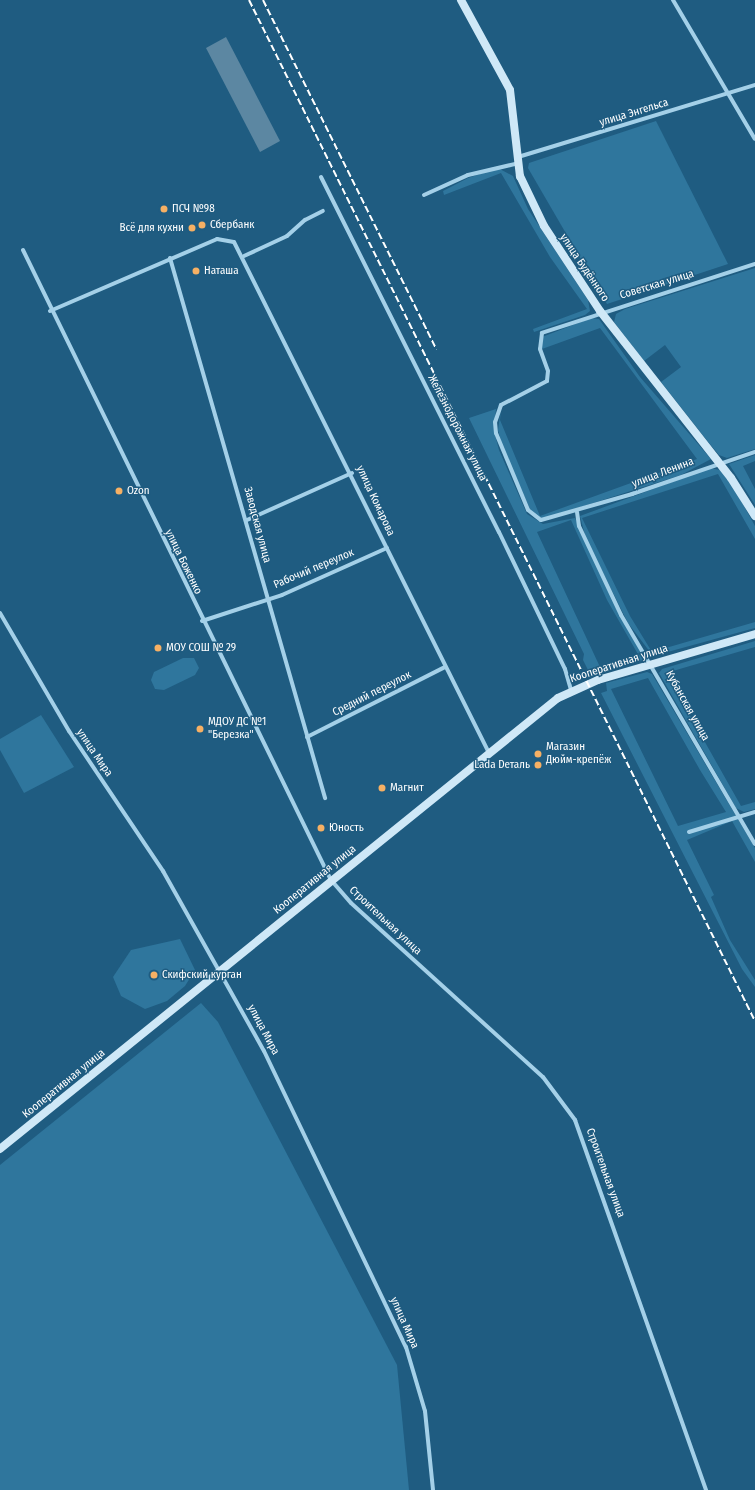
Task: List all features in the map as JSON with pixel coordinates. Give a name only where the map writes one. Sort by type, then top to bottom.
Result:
[{"type":"street","name":"улица Будённого","points":[[461,0],[510,90],[518,160],[530,203],[600,312],[717,462],[755,516]]},
{"type":"street","points":[[673,0],[730,93],[755,139]]},
{"type":"street","name":"улица Энгельса","points":[[424,196],[468,175],[755,86]]},
{"type":"street","name":"Железнодорожная улица","points":[[322,177],[499,532],[564,669],[571,690]]},
{"type":"street","points":[[244,256],[287,236],[305,220],[323,211]]},
{"type":"street","name":"улица Комарова","points":[[170,258],[217,239],[234,242],[244,256],[352,473],[445,667],[489,753]]},
{"type":"street","name":"улица Боженко","points":[[23,250],[50,311],[202,621],[332,880]]},
{"type":"street","points":[[50,311],[170,258]]},
{"type":"street","name":"Заводская улица","points":[[170,258],[247,520],[267,597],[324,798]]},
{"type":"street","name":"Советская улица","points":[[577,512],[551,520],[534,517],[528,510],[496,434],[496,415],[501,405],[547,381],[548,371],[540,349],[542,333],[600,312],[755,264]]},
{"type":"street","name":"улица Ленина","points":[[577,512],[717,462],[755,452]]},
{"type":"street","points":[[247,520],[352,473]]},
{"type":"street","name":"Кубанская улица","points":[[577,512],[578,526],[621,615],[653,664],[738,817],[755,844]]},
{"type":"street","name":"Рабочий переулок","points":[[202,621],[267,597],[282,595],[387,548]]},
{"type":"street","name":"улица Мира","points":[[0,613],[69,731],[163,871],[264,1050],[406,1347],[425,1411],[433,1490]]},
{"type":"street","name":"Кооперативная улица","points":[[0,1149],[489,753],[571,690],[755,634]]},
{"type":"street","name":"Средний переулок","points":[[306,737],[445,667]]},
{"type":"street","points":[[689,832],[755,812]]},
{"type":"street","name":"Строительная улица","points":[[332,880],[351,903],[535,1069],[575,1120],[706,1490]]},
{"type":"shaded area","points":[[226,37],[280,141],[260,152],[206,48]]},
{"type":"shaded area","points":[[656,121],[728,264],[607,304],[528,168],[529,163]]},
{"type":"shaded area","points":[[498,168],[513,176],[528,209],[588,300],[590,311],[585,315],[534,332],[533,329],[587,309],[550,257],[501,173],[444,195],[443,191],[468,178]]},
{"type":"shaded area","points":[[755,268],[755,449],[727,458],[719,455],[661,382],[681,367],[665,345],[644,361],[614,322],[616,314],[625,309]]},
{"type":"shaded area","points":[[591,318],[599,319],[640,377],[711,459],[681,475],[543,519],[532,513],[502,445],[498,430],[501,409],[500,420],[540,516],[697,459],[600,328],[542,349],[542,337]]},
{"type":"shaded area","points":[[496,409],[494,431],[499,450],[527,514],[543,524],[575,518],[645,660],[591,676],[583,660],[584,654],[469,418]],"holes":[[[571,520],[607,600],[639,656],[600,667],[537,532]]]},
{"type":"shaded area","points":[[755,455],[755,461],[743,466],[755,489],[755,505],[729,464]]},
{"type":"shaded area","points":[[710,468],[720,470],[734,488],[755,526],[755,539],[718,474],[582,518],[630,616],[652,652],[755,622],[755,628],[653,656],[628,623],[586,539],[580,516]]},
{"type":"shaded area","points":[[755,641],[755,647],[666,673],[741,806],[755,802],[755,809],[744,812],[736,808],[659,673],[662,669]]},
{"type":"shaded area","points":[[183,658],[194,658],[199,668],[195,675],[164,690],[155,689],[151,680],[154,672]]},
{"type":"shaded area","points":[[647,672],[652,674],[755,848],[755,862],[732,821],[687,840],[714,895],[711,897],[730,940],[755,980],[755,987],[742,969],[601,693],[607,691],[606,683]],"holes":[[[648,678],[700,770],[726,812],[678,826],[611,689]]]},
{"type":"shaded area","points":[[41,715],[74,767],[24,793],[0,750],[0,739]]},
{"type":"shaded area","points":[[180,939],[195,970],[185,986],[167,1001],[145,1009],[121,996],[113,977],[131,950]]},
{"type":"shaded area","points":[[201,1003],[218,1022],[397,1365],[409,1490],[0,1490],[0,1165]]},
{"type":"railway","points":[[249,0],[755,1021]]},
{"type":"railway","points":[[263,0],[436,349]]},
{"type":"place","name":"ПСЧ №98","points":[[164,209]]},
{"type":"place","name":"Сбербанк","points":[[202,225]]},
{"type":"place","name":"Всё для кухни","points":[[192,228]]},
{"type":"place","name":"Наташа","points":[[196,271]]},
{"type":"place","name":"Ozon","points":[[119,491]]},
{"type":"place","name":"МОУ СОШ № 29","points":[[158,648]]},
{"type":"place","name":"МДОУ ДС №1 \"Березка\"","points":[[200,729]]},
{"type":"place","name":"Магазин Дюйм-крепёж","points":[[538,754]]},
{"type":"place","name":"Lada Dеталь","points":[[538,765]]},
{"type":"place","name":"Магнит","points":[[382,788]]},
{"type":"place","name":"Юность","points":[[321,828]]},
{"type":"place","name":"Скифский курган","points":[[154,975]]}]
